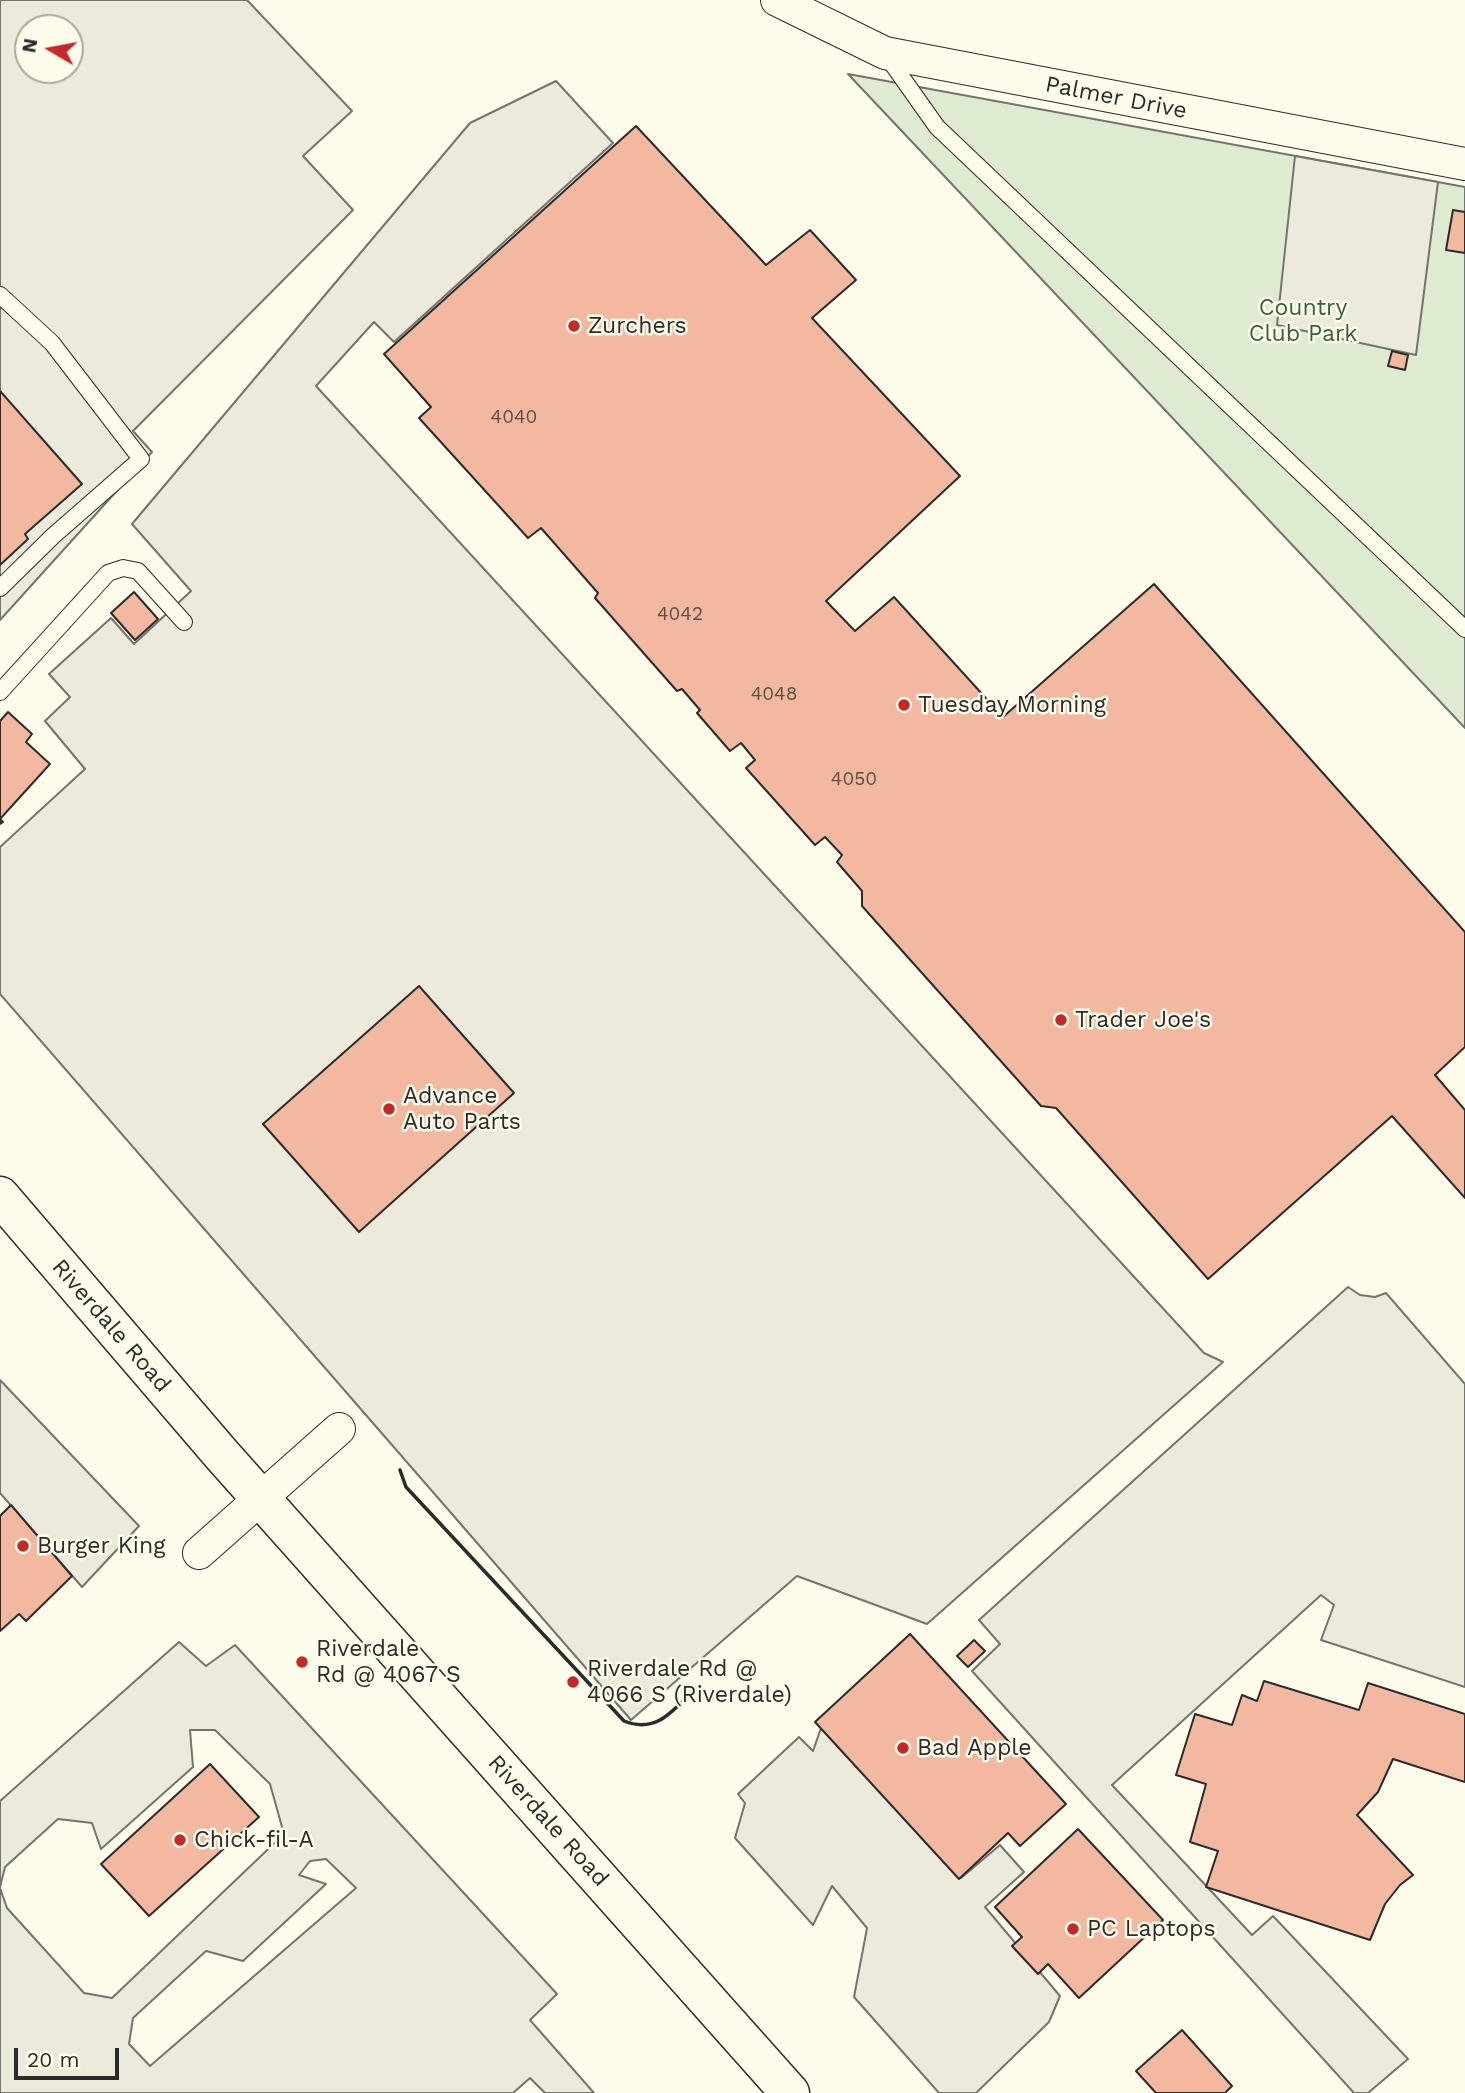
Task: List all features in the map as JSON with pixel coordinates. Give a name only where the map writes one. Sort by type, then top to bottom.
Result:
[{"type":"main road","name":"Riverdale Road","points":[[0,1196],[222,1455],[790,2093]]},
{"type":"street","name":"Palmer Drive","points":[[777,0],[885,53],[1465,164]]},
{"type":"street","points":[[199,1553],[339,1429]]},
{"type":"lane","points":[[885,53],[937,127],[1465,629]]},
{"type":"lane","points":[[0,295],[52,343],[141,459],[53,536],[0,588]]},
{"type":"lane","points":[[0,692],[108,573],[122,568],[138,571],[184,622]]},
{"type":"green space","name":"Country Club Park","points":[[848,74],[1465,187],[1465,728]]},
{"type":"shaded area","points":[[0,0],[247,0],[352,111],[303,156],[353,210],[133,431],[152,452],[0,620]]},
{"type":"shaded area","points":[[556,81],[613,143],[394,342],[374,322],[316,386],[1204,1353],[1223,1362],[927,1624],[797,1576],[631,1720],[0,994],[0,847],[85,769],[45,721],[70,697],[49,674],[111,618],[134,644],[191,591],[132,524],[470,123]]},
{"type":"shaded area","points":[[1295,156],[1438,182],[1416,355],[1277,325]]},
{"type":"shaded area","points":[[1348,1287],[1360,1295],[1375,1297],[1386,1293],[1465,1384],[1465,1687],[1321,1640],[1334,1605],[1321,1595],[1112,1785],[1252,1935],[1273,1916],[1408,2059],[1368,2093],[1354,2093],[972,1671],[1000,1644],[979,1620]]},
{"type":"shaded area","points":[[0,1380],[139,1526],[82,1587],[0,1493]]},
{"type":"shaded area","points":[[179,1642],[206,1666],[235,1645],[557,1994],[530,2020],[594,2093],[545,2093],[530,2078],[513,2093],[0,2093],[0,1888],[7,1908],[84,1993],[112,1998],[284,1834],[270,1784],[215,1730],[190,1730],[193,1767],[101,1849],[92,1823],[58,1819],[5,1867],[0,1887],[0,1801]],"holes":[[[326,1859],[356,1888],[150,2066],[129,2044],[133,2018],[206,1951],[243,1961],[326,1884],[299,1875],[310,1861]]]},
{"type":"shaded area","points":[[821,1728],[961,1878],[1000,1845],[1024,1872],[985,1907],[1060,1996],[1049,2022],[976,2093],[939,2093],[854,1997],[867,1928],[832,1886],[813,1925],[735,1838],[745,1803],[738,1794],[799,1737],[813,1751]]},
{"type":"building","points":[[636,126],[766,265],[810,230],[856,280],[812,318],[960,476],[826,601],[855,631],[894,597],[1003,717],[1154,584],[1465,932],[1465,1047],[1435,1075],[1465,1110],[1465,1198],[1392,1116],[1208,1279],[1056,1108],[1041,1106],[862,906],[862,891],[837,862],[842,855],[825,837],[815,845],[746,768],[755,760],[741,743],[730,751],[697,713],[700,710],[682,689],[677,691],[595,598],[598,593],[541,528],[528,538],[419,418],[431,407],[384,354]]},
{"type":"building","points":[[1453,210],[1465,212],[1465,253],[1446,250]]},
{"type":"building","points":[[1392,351],[1408,355],[1405,370],[1388,366]]},
{"type":"building","points":[[0,391],[82,484],[25,534],[28,539],[0,565]]},
{"type":"building","points":[[134,592],[158,619],[135,640],[111,613]]},
{"type":"building","points":[[8,712],[32,734],[26,742],[50,764],[0,819],[0,721]]},
{"type":"building","name":"Advance Auto Parts","points":[[419,986],[514,1093],[359,1232],[263,1124]]},
{"type":"building","name":"Burger King","points":[[11,1505],[72,1576],[26,1621],[19,1614],[0,1631],[0,1516]]},
{"type":"building","points":[[910,1634],[1066,1804],[1020,1846],[1008,1833],[959,1879],[815,1722]]},
{"type":"building","points":[[974,1640],[985,1651],[968,1667],[957,1656]]},
{"type":"building","points":[[1264,1681],[1359,1710],[1368,1683],[1465,1714],[1465,1782],[1393,1759],[1378,1792],[1357,1815],[1413,1875],[1400,1885],[1385,1904],[1370,1940],[1206,1887],[1218,1851],[1190,1842],[1206,1784],[1176,1775],[1195,1714],[1232,1725],[1242,1695],[1257,1701]]},
{"type":"building","name":"Chick-fil-A","points":[[210,1764],[259,1817],[149,1916],[101,1864]]},
{"type":"building","points":[[1078,1829],[1163,1920],[1079,1998],[1048,1964],[1038,1974],[1012,1946],[1022,1937],[995,1907]]},
{"type":"building","points":[[1182,2030],[1232,2086],[1225,2093],[1156,2093],[1136,2071]]},
{"type":"wall","points":[[400,1470],[406,1487],[624,1721],[636,1724],[657,1722],[674,1710],[699,1685]]},
{"type":"place","name":"Zurchers","points":[[574,326]]},
{"type":"place","name":"Tuesday Morning","points":[[904,705]]},
{"type":"place","name":"Trader Joe's","points":[[1061,1020]]},
{"type":"place","name":"Advance Auto Parts","points":[[389,1109]]},
{"type":"place","name":"Burger King","points":[[23,1546]]},
{"type":"place","name":"Riverdale Rd @ 4067 S","points":[[302,1662]]},
{"type":"place","name":"Riverdale Rd @ 4066 S (Riverdale)","points":[[573,1682]]},
{"type":"place","name":"Bad Apple","points":[[903,1748]]},
{"type":"place","name":"Chick-fil-A","points":[[180,1840]]},
{"type":"place","name":"PC Laptops","points":[[1073,1929]]}]
